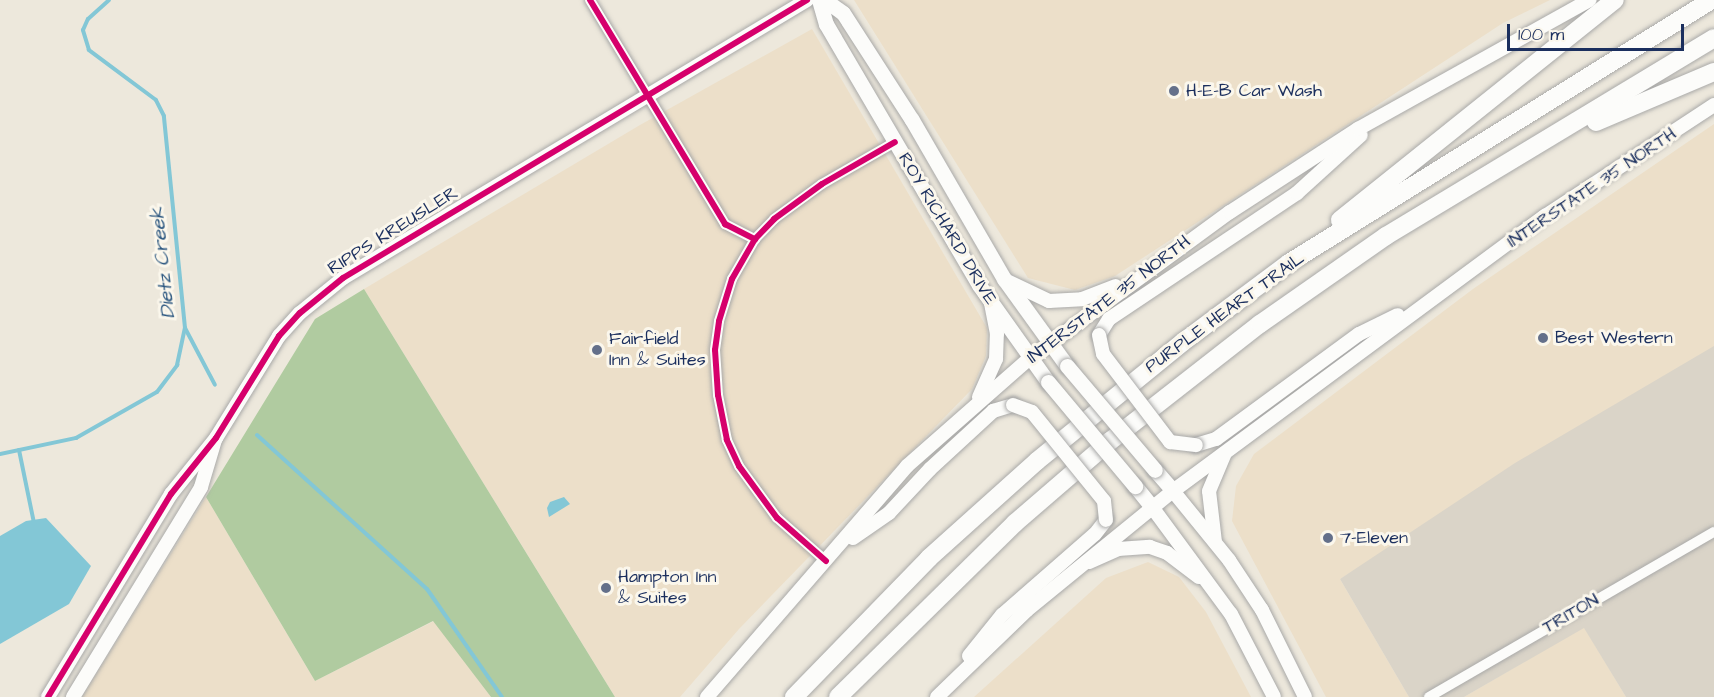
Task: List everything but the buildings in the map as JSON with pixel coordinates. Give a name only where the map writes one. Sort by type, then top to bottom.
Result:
[{"type":"highway","points":[[1290,263],[1615,0]]},
{"type":"highway","name":"PURPLE HEART TRAIL","points":[[794,697],[929,558],[1037,461],[1164,356],[1290,263],[1712,0]]},
{"type":"highway","name":"PURPLE HEART TRAIL","points":[[838,697],[939,593],[1110,441],[1333,272],[1714,38]]},
{"type":"highway","points":[[1523,155],[1714,72]]},
{"type":"main road","name":"RIPPS KREUSLER","points":[[48,697],[171,494],[216,438],[279,336],[322,294],[648,94],[807,0]]},
{"type":"main road","name":"ROY RICHARD DRIVE","points":[[819,0],[826,24],[990,302],[1029,359],[1152,507]]},
{"type":"main road","name":"ROY RICHARD DRIVE","points":[[825,0],[843,13],[912,120],[1004,279],[1049,344],[1173,490]]},
{"type":"main road","name":"INTERSTATE 35 NORTH","points":[[707,697],[907,466],[1029,359],[1132,280],[1389,109],[1590,0]]},
{"type":"main road","name":"INTERSTATE 35 NORTH","points":[[936,697],[1076,568],[1173,490],[1426,302],[1578,193],[1714,105]]},
{"type":"main road","points":[[1389,109],[1298,193],[1109,319],[1099,335],[1103,354],[1170,442],[1196,445],[1216,438],[1359,334],[1426,302]]},
{"type":"main road","points":[[1004,279],[1029,295],[1065,302],[1132,280]]},
{"type":"main road","points":[[975,404],[996,359],[998,334],[990,302]]},
{"type":"main road","points":[[838,548],[889,513],[930,469],[993,411],[1013,405],[1032,412],[1104,501],[1106,520],[1095,534],[1002,615],[936,697]]},
{"type":"main road","name":"RIPPS KREUSLER","points":[[73,697],[201,487],[216,438]]},
{"type":"main road","points":[[1216,544],[1209,491],[1226,451]]},
{"type":"main road","points":[[1173,490],[1216,544],[1262,610],[1305,697]]},
{"type":"main road","points":[[1152,507],[1213,587],[1274,697]]},
{"type":"main road","points":[[1076,568],[1118,549],[1150,548],[1167,553],[1213,587]]},
{"type":"street","points":[[590,0],[725,224],[756,239]]},
{"type":"street","points":[[826,561],[777,518],[748,482],[722,418],[715,350],[719,321],[732,279],[756,239],[814,189],[895,142]]},
{"type":"street","name":"TRITON","points":[[1429,697],[1714,532]]},
{"type":"shaded area","points":[[854,0],[1550,0],[1503,23],[1115,276],[1075,290],[1028,278]]},
{"type":"shaded area","points":[[812,29],[987,328],[986,356],[972,389],[739,629],[680,697],[615,697],[364,289],[640,125]]},
{"type":"shaded area","points":[[1714,124],[1714,349],[1340,579],[1409,697],[1326,697],[1232,521],[1236,486],[1254,454],[1473,289]]},
{"type":"shaded area","points":[[1714,346],[1714,697],[1626,697],[1584,628],[1464,697],[1409,697],[1340,579],[1515,463]]},
{"type":"shaded area","points":[[206,497],[315,681],[434,621],[491,697],[82,697]]},
{"type":"shaded area","points":[[1148,562],[1179,577],[1206,612],[1251,697],[974,697],[1106,578]]},
{"type":"shaded area","points":[[1584,627],[1626,697],[1464,697]]},
{"type":"green space","points":[[364,289],[615,697],[491,697],[433,621],[315,681],[206,497],[315,319]]},
{"type":"water","points":[[564,497],[570,504],[549,517],[547,508],[550,502]]},
{"type":"water","points":[[46,518],[91,566],[69,604],[0,644],[0,536],[26,521]]},
{"type":"waterway","name":"Dietz Creek","points":[[0,454],[76,438],[157,392],[177,365],[185,328],[164,116],[156,100],[89,50],[83,30],[88,19],[109,0]]},
{"type":"waterway","points":[[185,328],[215,385]]},
{"type":"waterway","points":[[257,435],[427,589],[502,697]]},
{"type":"waterway","points":[[19,450],[34,523]]},
{"type":"cycle path","points":[[590,0],[725,224],[755,239]]},
{"type":"cycle path","points":[[48,697],[171,494],[216,438],[279,336],[300,313],[343,278],[807,0]]},
{"type":"cycle path","points":[[826,561],[777,518],[739,466],[727,440],[718,395],[715,350],[719,321],[732,279],[755,239],[774,219],[822,184],[895,142]]},
{"type":"place","name":"H-E-B Car Wash","points":[[1174,91]]},
{"type":"place","name":"Best Western","points":[[1543,338]]},
{"type":"place","name":"Fairfield Inn & Suites","points":[[597,350]]},
{"type":"place","name":"7-Eleven","points":[[1328,538]]},
{"type":"place","name":"Hampton Inn & Suites","points":[[606,588]]}]
